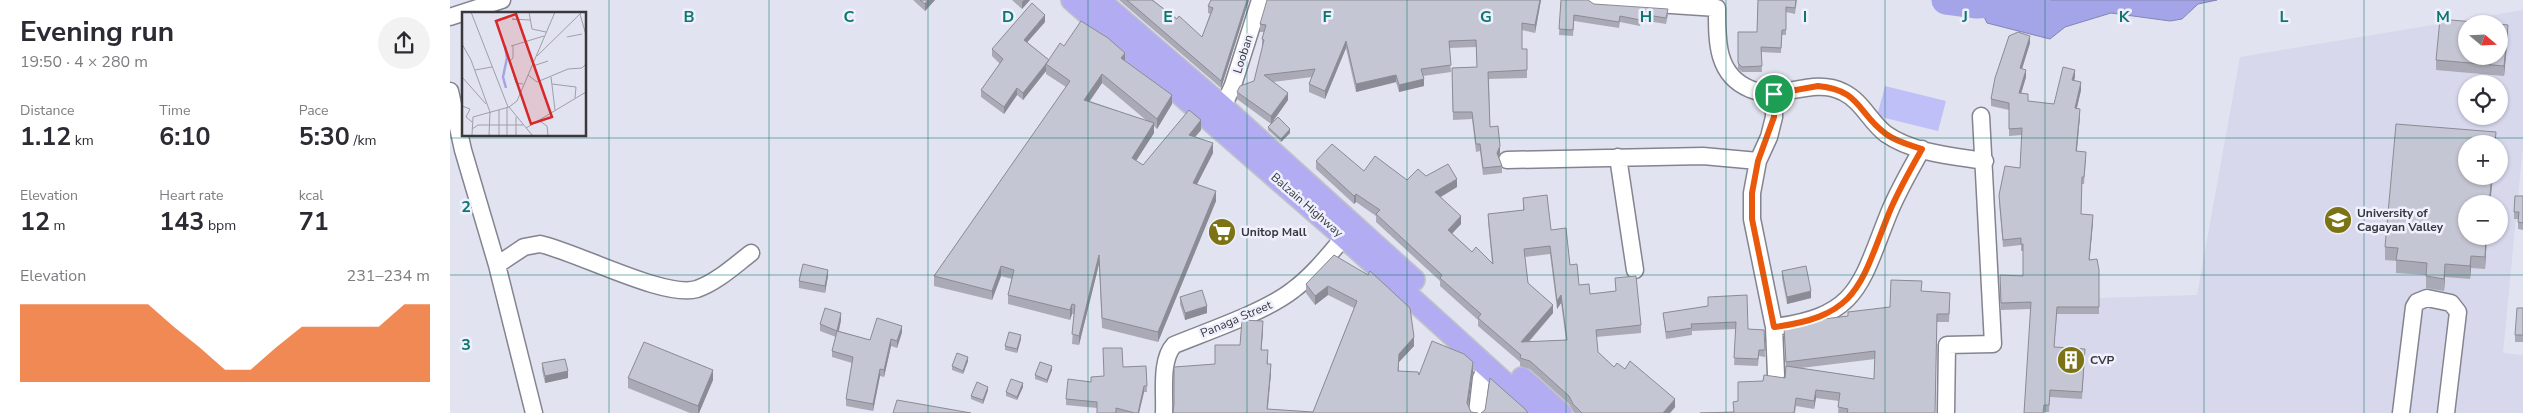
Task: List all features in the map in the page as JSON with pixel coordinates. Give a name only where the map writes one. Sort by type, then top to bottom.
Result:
[{"type":"main road","name":"Balzain Highway","points":[[1072,0],[1344,237],[1538,413]]},
{"type":"main road","name":"Balzain Highway","points":[[1099,0],[1223,107],[1561,413]]},
{"type":"street","points":[[465,12],[502,0]]},
{"type":"street","name":"Looban","points":[[1223,107],[1233,85],[1260,0]]},
{"type":"street","points":[[1595,0],[1717,8],[1717,36],[1722,62],[1730,77],[1742,86],[1758,92],[1774,94],[1818,86],[1833,88],[1845,92],[1862,106],[1874,124],[1905,144],[1985,161]]},
{"type":"street","points":[[450,17],[462,13]]},
{"type":"street","points":[[450,91],[457,151],[497,265],[534,413]]},
{"type":"street","points":[[1774,94],[1774,117],[1758,161],[1752,193],[1752,219],[1774,327],[1776,375]]},
{"type":"street","points":[[1946,413],[1947,345],[1993,344],[1985,161],[1981,116]]},
{"type":"street","points":[[1774,327],[1818,318],[1838,308],[1852,294],[1877,247],[1888,214],[1922,149]]},
{"type":"street","points":[[1506,160],[1704,156],[1758,161]]},
{"type":"street","points":[[1618,157],[1636,270]]},
{"type":"street","name":"Panaga Street","points":[[1164,413],[1167,352],[1174,345],[1275,302],[1293,291],[1314,272],[1344,237]]},
{"type":"street","points":[[497,265],[524,247],[540,244],[643,280],[686,291],[710,283],[751,254]]},
{"type":"street","points":[[2401,413],[2414,307],[2417,302],[2427,298],[2452,303],[2458,312],[2446,413]]},
{"type":"street","points":[[1476,413],[1482,378],[1487,365]]},
{"type":"shaded area","points":[[1976,0],[2217,0],[2198,4],[2182,19],[2170,21],[2111,13],[2065,27],[2050,39],[1987,23]]},
{"type":"shaded area","name":"University of Cagayan Valley","points":[[2523,10],[2523,146],[2503,353],[2523,355],[2523,413],[2025,413],[2031,300],[2197,295],[2240,57],[2458,21],[2458,65],[2508,65],[2508,15],[2493,15]]},
{"type":"shaded area","points":[[1885,86],[1946,101],[1938,131],[1877,116]]},
{"type":"building","points":[[920,0],[928,0],[925,4]]},
{"type":"building","points":[[1127,0],[1152,0],[1177,19],[1179,16],[1202,37],[1213,8],[1208,6],[1211,0],[1247,0],[1221,81]]},
{"type":"building","points":[[1267,0],[1540,0],[1535,25],[1522,23],[1522,49],[1527,49],[1527,70],[1488,72],[1490,127],[1498,126],[1500,146],[1497,153],[1502,166],[1483,168],[1480,144],[1476,144],[1472,112],[1453,112],[1452,68],[1477,67],[1476,40],[1449,41],[1451,65],[1421,69],[1424,79],[1399,85],[1396,75],[1356,84],[1346,41],[1325,91],[1309,84],[1315,69],[1264,75],[1288,93],[1271,116],[1237,92],[1240,86],[1254,81],[1264,40],[1262,39],[1266,25],[1260,24]]},
{"type":"building","points":[[1561,0],[1588,0],[1594,4],[1668,9],[1666,18],[1641,14],[1640,20],[1620,16],[1619,22],[1574,15],[1573,30],[1559,29]]},
{"type":"building","points":[[1758,0],[1796,0],[1795,8],[1786,7],[1786,30],[1782,30],[1781,48],[1761,47],[1762,66],[1742,67],[1738,63],[1738,32],[1757,32]]},
{"type":"building","points":[[1032,3],[1045,15],[1024,40],[1049,60],[1023,93],[1017,88],[1004,107],[981,90],[1003,59],[992,49]]},
{"type":"building","points":[[2440,19],[2458,21],[2458,62],[2436,60]]},
{"type":"building","points":[[1081,21],[1108,38],[1125,53],[1121,58],[1172,95],[1157,119],[1102,74],[1084,100],[1154,123],[1132,158],[1143,165],[1189,110],[1201,120],[1189,135],[1213,143],[1193,183],[1216,191],[1158,332],[1102,318],[1099,255],[1079,336],[1072,334],[1075,305],[1072,304],[1070,310],[1008,295],[1014,270],[1001,266],[992,291],[934,276],[1070,81],[1046,64],[1060,43],[1064,46]]},
{"type":"building","points":[[2018,32],[2030,36],[2020,68],[2026,70],[2019,93],[2028,94],[2028,101],[2054,104],[2063,67],[2075,70],[2072,80],[2081,82],[2075,108],[2080,109],[2076,151],[2086,152],[2084,177],[2082,177],[2081,214],[2093,215],[2089,260],[2097,259],[2099,270],[2099,307],[2057,307],[2054,347],[2085,349],[2082,392],[2050,390],[2049,405],[2044,405],[2043,413],[2024,413],[2031,302],[2001,303],[2000,275],[2023,276],[2023,244],[2021,244],[2021,238],[2003,240],[1999,195],[2005,166],[2020,168],[2022,128],[2009,129],[2009,103],[1991,99],[1995,78],[2009,36]]},
{"type":"building","points":[[1278,117],[1290,129],[1281,139],[1268,127]]},
{"type":"building","points":[[2396,124],[2496,132],[2496,135],[2458,135],[2458,185],[2491,185],[2490,195],[2458,195],[2458,245],[2486,245],[2485,257],[2471,256],[2470,266],[2445,264],[2444,279],[2426,276],[2427,263],[2396,260],[2398,248],[2385,247]]},
{"type":"building","points":[[1332,144],[1364,171],[1375,156],[1407,180],[1418,169],[1426,176],[1448,164],[1457,179],[1435,192],[1461,216],[1448,230],[1472,252],[1476,247],[1493,264],[1488,214],[1524,210],[1523,198],[1547,195],[1551,230],[1566,228],[1570,265],[1577,264],[1579,285],[1589,284],[1590,294],[1616,291],[1615,278],[1636,276],[1641,325],[1596,330],[1598,352],[1614,367],[1617,363],[1625,369],[1630,361],[1675,399],[1663,413],[1582,413],[1573,404],[1569,396],[1530,361],[1520,358],[1521,355],[1478,318],[1481,314],[1440,278],[1442,275],[1376,214],[1380,210],[1356,194],[1354,196],[1316,161]],"holes":[[[1550,246],[1557,301],[1561,295],[1567,340],[1521,342],[1553,305],[1528,283],[1524,249]]]},
{"type":"building","points":[[2515,196],[2523,196],[2523,223],[2518,222],[2519,212],[2514,212]]},
{"type":"building","points":[[1334,255],[1368,275],[1370,271],[1410,308],[1414,337],[1399,354],[1398,371],[1418,372],[1419,375],[1432,341],[1464,354],[1473,362],[1467,403],[1471,412],[1478,413],[1173,413],[1174,367],[1215,364],[1215,345],[1240,345],[1242,320],[1263,321],[1261,350],[1268,350],[1267,364],[1271,364],[1267,409],[1313,412],[1357,301],[1328,286],[1315,296],[1306,284]]},
{"type":"building","points":[[803,264],[828,270],[825,286],[799,281]]},
{"type":"building","points":[[1806,266],[1811,291],[1787,297],[1782,271]]},
{"type":"building","points":[[1891,280],[1922,281],[1921,291],[1950,293],[1949,314],[1937,314],[1935,413],[1847,413],[1848,409],[1838,407],[1840,393],[1816,390],[1814,401],[1796,398],[1794,413],[1700,413],[1734,412],[1733,402],[1738,401],[1738,382],[1763,381],[1764,375],[1785,378],[1786,366],[1874,379],[1875,351],[1786,362],[1784,327],[1815,320],[1848,316],[1848,312],[1890,307]]},
{"type":"building","points":[[1202,290],[1207,306],[1185,313],[1180,297]]},
{"type":"building","points":[[1747,295],[1748,329],[1764,330],[1765,350],[1759,350],[1758,359],[1734,358],[1736,322],[1691,324],[1692,328],[1666,332],[1663,313],[1708,306],[1708,297]]},
{"type":"building","points":[[825,308],[841,313],[837,331],[820,324]]},
{"type":"building","points":[[2517,308],[2523,308],[2523,335],[2515,335]]},
{"type":"building","points":[[877,318],[902,326],[897,341],[891,339],[884,370],[880,369],[873,404],[846,399],[853,357],[832,351],[837,331],[870,340]]},
{"type":"building","points":[[1009,332],[1021,335],[1017,349],[1005,346]]},
{"type":"building","points":[[644,342],[713,370],[698,406],[628,378]]},
{"type":"building","points":[[1103,348],[1122,348],[1123,367],[1146,366],[1147,386],[1144,386],[1138,413],[1116,408],[1116,413],[1097,413],[1097,402],[1066,399],[1068,379],[1091,382],[1091,377],[1104,376]]},
{"type":"building","points":[[957,353],[968,357],[963,371],[952,366]]},
{"type":"building","points":[[565,359],[568,371],[545,376],[542,363]]},
{"type":"building","points":[[1040,362],[1052,366],[1047,380],[1035,375]]},
{"type":"building","points":[[1490,378],[1528,413],[1481,413],[1485,410]]},
{"type":"building","points":[[1011,379],[1023,383],[1017,397],[1006,392]]},
{"type":"building","points":[[977,382],[988,387],[983,400],[971,396]]},
{"type":"building","points":[[897,400],[971,413],[893,413]]},
{"type":"waterway","points":[[1946,0],[1977,4],[2036,0]]},
{"type":"place","name":"University of Cagayan Valley","points":[[2338,220]]},
{"type":"place","name":"Unitop Mall","points":[[1222,232]]},
{"type":"place","name":"CVP","points":[[2071,360]]},
{"type":"route","points":[[1818,86],[1845,92],[1862,106],[1874,124],[1887,134],[1905,144],[1922,149],[1888,214],[1866,272],[1852,294],[1838,308],[1818,318],[1798,324],[1774,327],[1752,219],[1752,193],[1758,161],[1769,137],[1774,117],[1774,94],[1818,86]]}]
